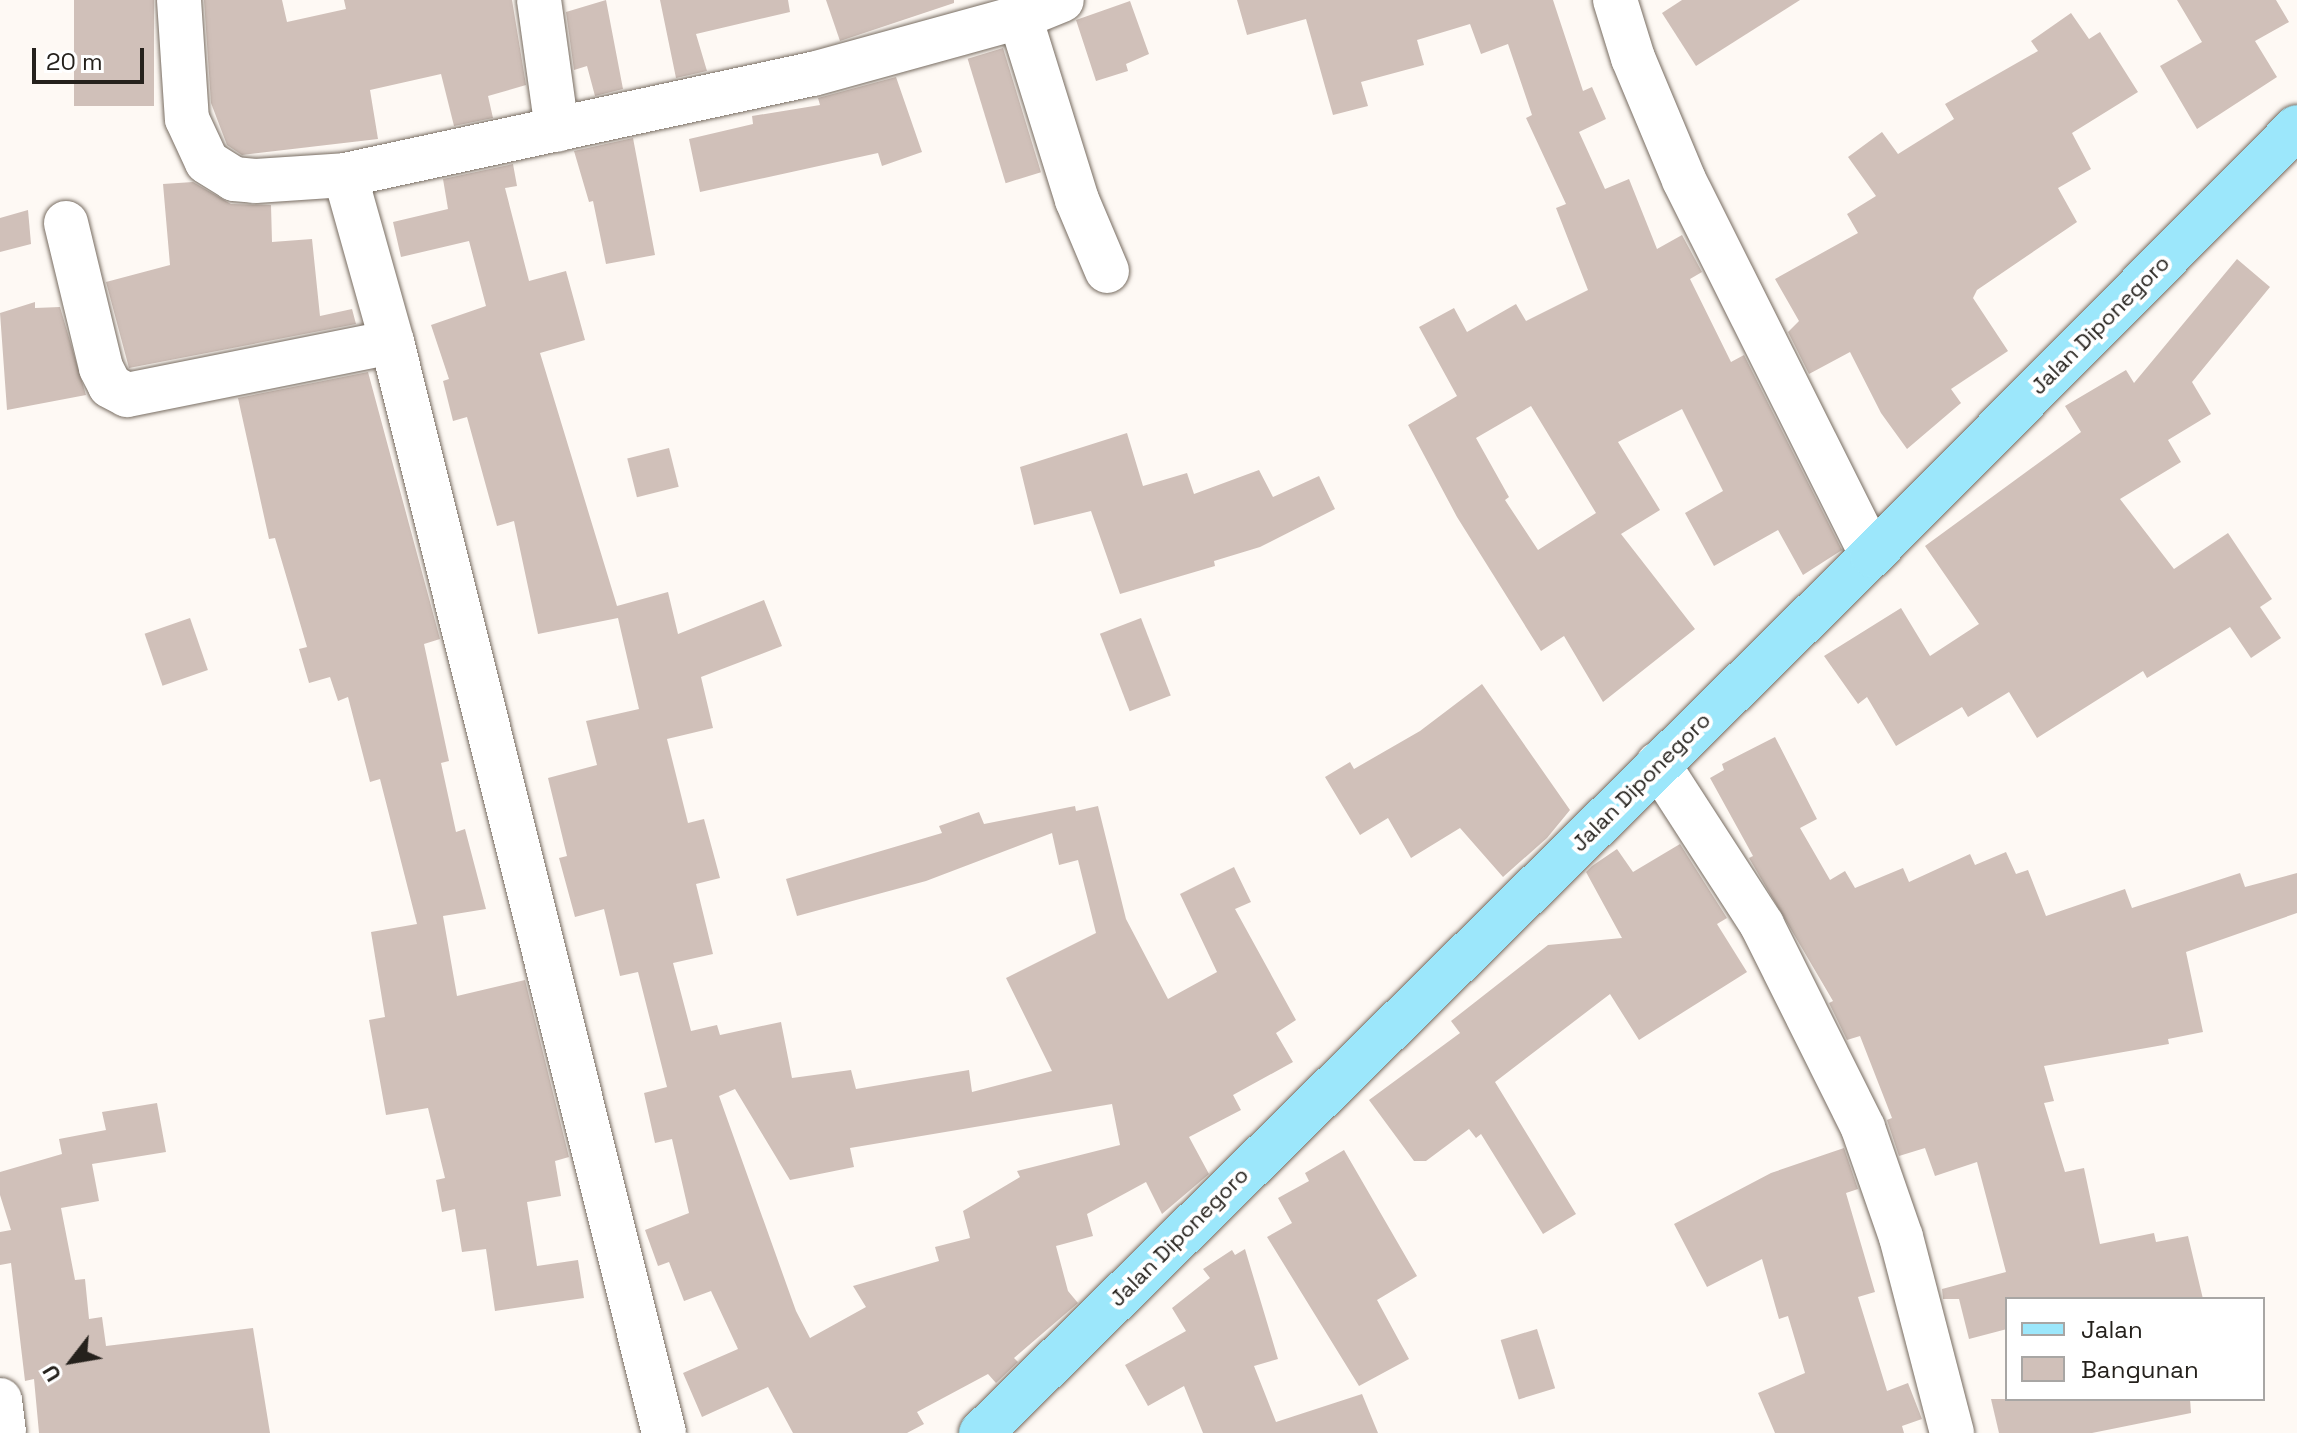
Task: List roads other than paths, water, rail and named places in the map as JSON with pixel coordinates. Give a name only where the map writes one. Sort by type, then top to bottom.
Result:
[{"type":"main road","name":"Jalan Diponegoro","points":[[981,1433],[1872,555],[2297,127]]},
{"type":"street","points":[[179,0],[187,119],[207,162],[234,179],[255,181],[345,175],[813,74],[1020,17],[1062,0]]},
{"type":"street","points":[[539,0],[557,130]]},
{"type":"street","points":[[1615,0],[1633,58],[1684,180],[1872,555]]},
{"type":"street","points":[[1020,17],[1077,200],[1107,271]]},
{"type":"street","points":[[345,175],[392,342],[664,1433]]},
{"type":"street","points":[[66,223],[101,368],[110,386],[127,395],[392,342]]},
{"type":"street","points":[[1658,764],[1762,925],[1863,1128],[1901,1237],[1952,1433]]},
{"type":"street","points":[[0,1400],[4,1433]]}]
